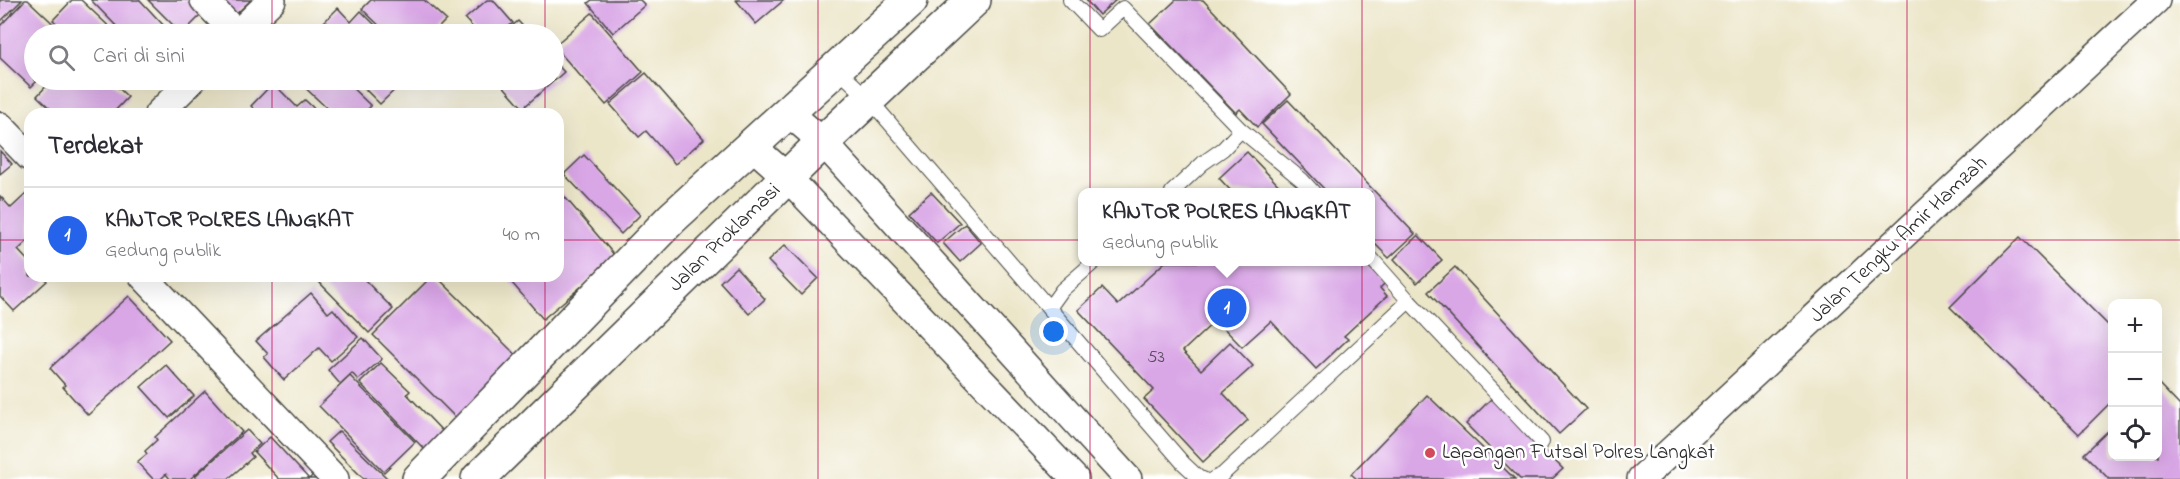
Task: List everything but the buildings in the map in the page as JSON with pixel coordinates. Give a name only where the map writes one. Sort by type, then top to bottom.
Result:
[{"type":"street","points":[[204,0],[227,24]]},
{"type":"street","points":[[247,24],[272,0]]},
{"type":"street","points":[[419,479],[672,219],[911,0]]},
{"type":"street","name":"Jalan Proklamasi","points":[[478,479],[823,142],[974,0]]},
{"type":"street","name":"Jalan Tengku Amir Hamzah","points":[[1641,479],[2156,0]]},
{"type":"street","points":[[164,108],[182,90]]},
{"type":"street","points":[[789,113],[823,142],[1128,479]]},
{"type":"street","points":[[0,126],[24,151]]},
{"type":"street","points":[[752,146],[787,177],[1075,479]]},
{"type":"street","points":[[149,282],[335,479]]},
{"type":"lane","points":[[1070,0],[1099,30],[1124,8],[1241,130],[1309,188]]},
{"type":"lane","points":[[837,69],[869,99],[1183,463],[1203,479]]},
{"type":"lane","points":[[1176,188],[1203,163],[1223,149],[1241,130]]},
{"type":"lane","points":[[1375,263],[1542,442]]},
{"type":"lane","points":[[1049,308],[1062,290],[1088,266]]},
{"type":"lane","points":[[1214,479],[1222,475],[1409,301]]},
{"type":"place","name":"KANTOR POLRES LANGKAT","points":[[1227,308]]},
{"type":"place","name":"Lapangan Futsal Polres Langkat","points":[[1430,453]]}]
